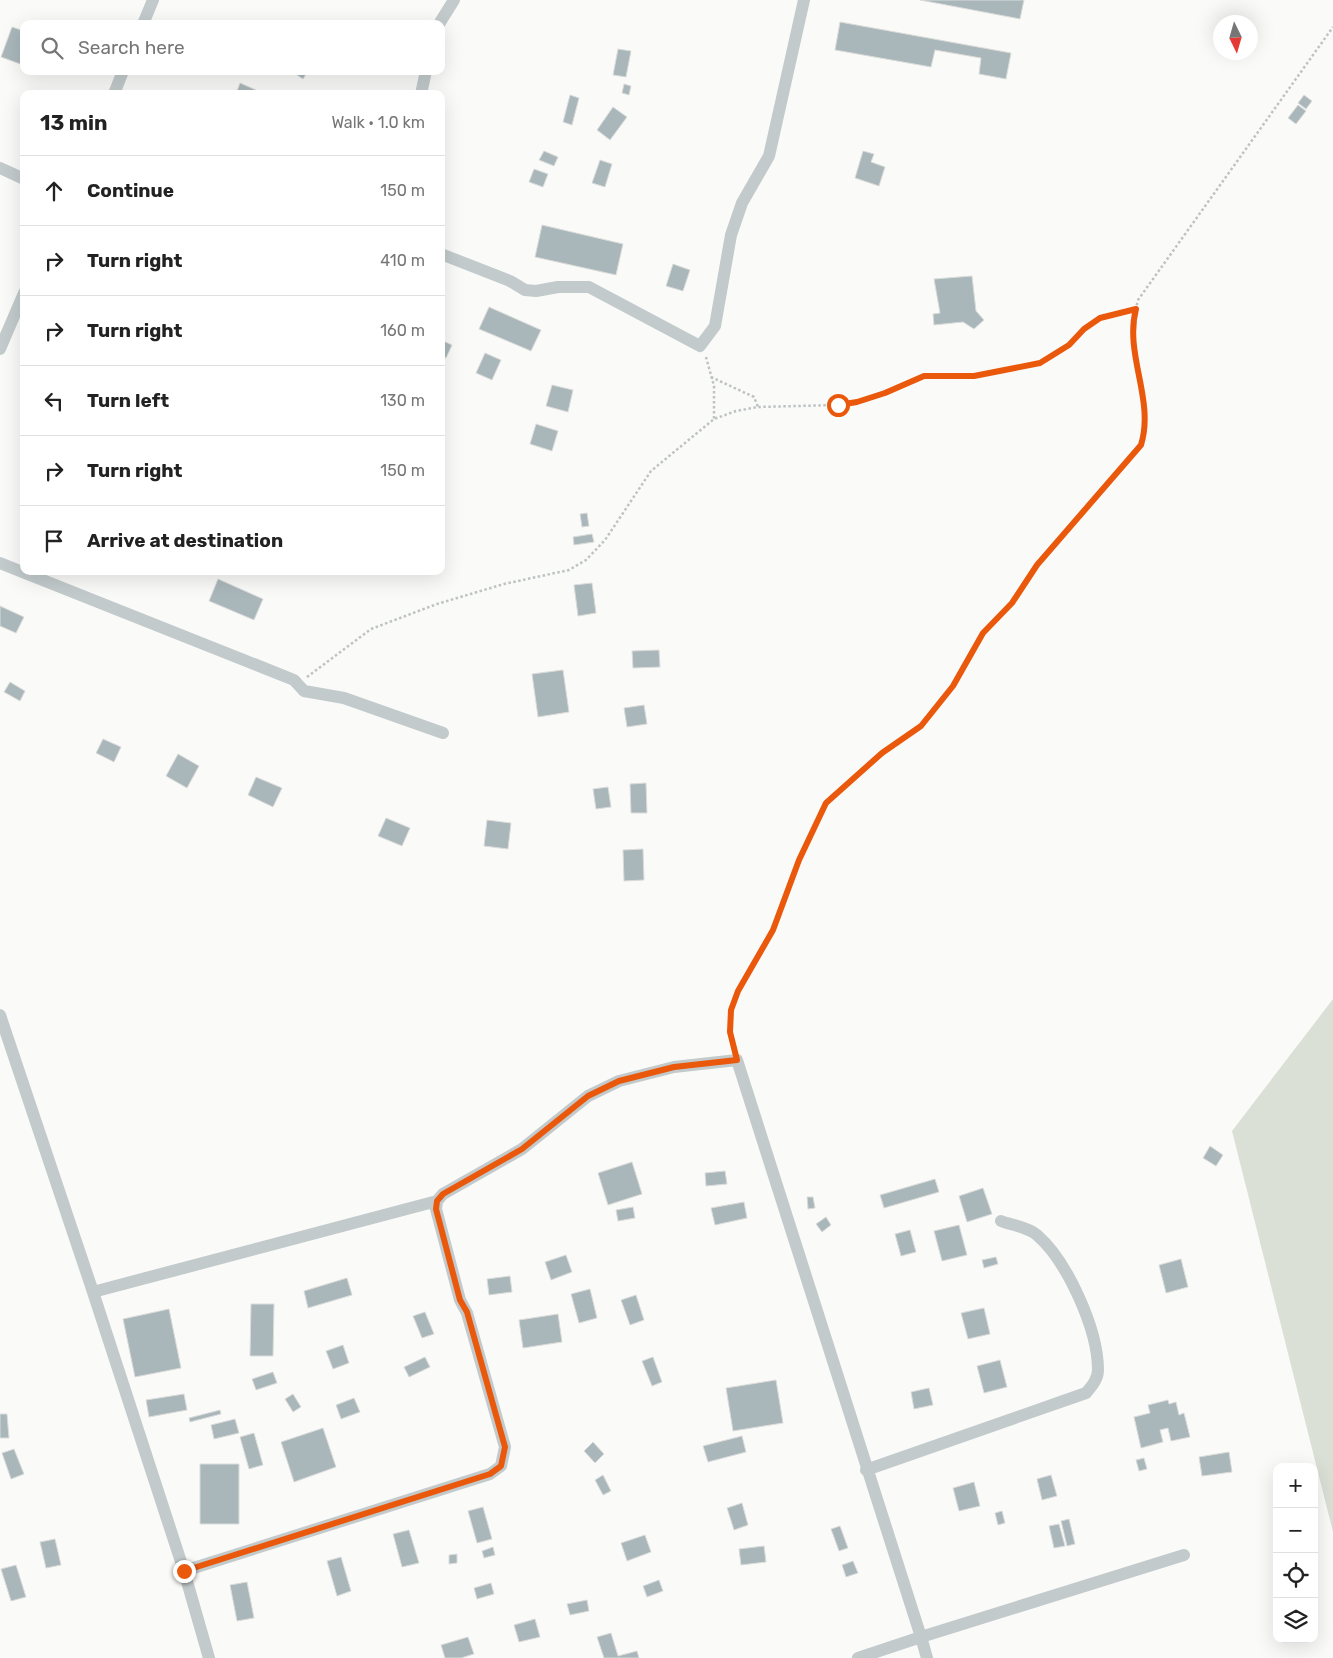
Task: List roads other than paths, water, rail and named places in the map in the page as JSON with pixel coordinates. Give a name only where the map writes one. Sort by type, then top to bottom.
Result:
[{"type":"street","points":[[145,20],[153,0]]},
{"type":"street","points":[[442,20],[454,0]]},
{"type":"street","points":[[445,256],[510,281],[525,290],[536,291],[558,287],[589,288],[700,346],[715,326],[731,235],[742,203],[769,156],[804,0]]},
{"type":"street","points":[[116,90],[121,75]]},
{"type":"street","points":[[422,90],[425,75]]},
{"type":"street","points":[[0,168],[20,177]]},
{"type":"street","points":[[0,349],[20,302]]},
{"type":"street","points":[[0,563],[20,571]]},
{"type":"street","points":[[30,575],[294,680],[304,691],[344,698],[443,733]]},
{"type":"street","points":[[0,1015],[184,1571],[209,1658]]},
{"type":"street","points":[[184,1571],[490,1474],[501,1466],[505,1447],[467,1312],[460,1300],[436,1209],[437,1201],[443,1194],[522,1149],[588,1096],[619,1081],[674,1067],[737,1060],[927,1658]]},
{"type":"street","points":[[93,1292],[437,1201]]},
{"type":"street","points":[[866,1470],[1086,1393],[1095,1383],[1098,1370],[1090,1323],[1066,1269],[1036,1233],[1001,1221]]},
{"type":"street","points":[[858,1658],[1184,1555]]}]
